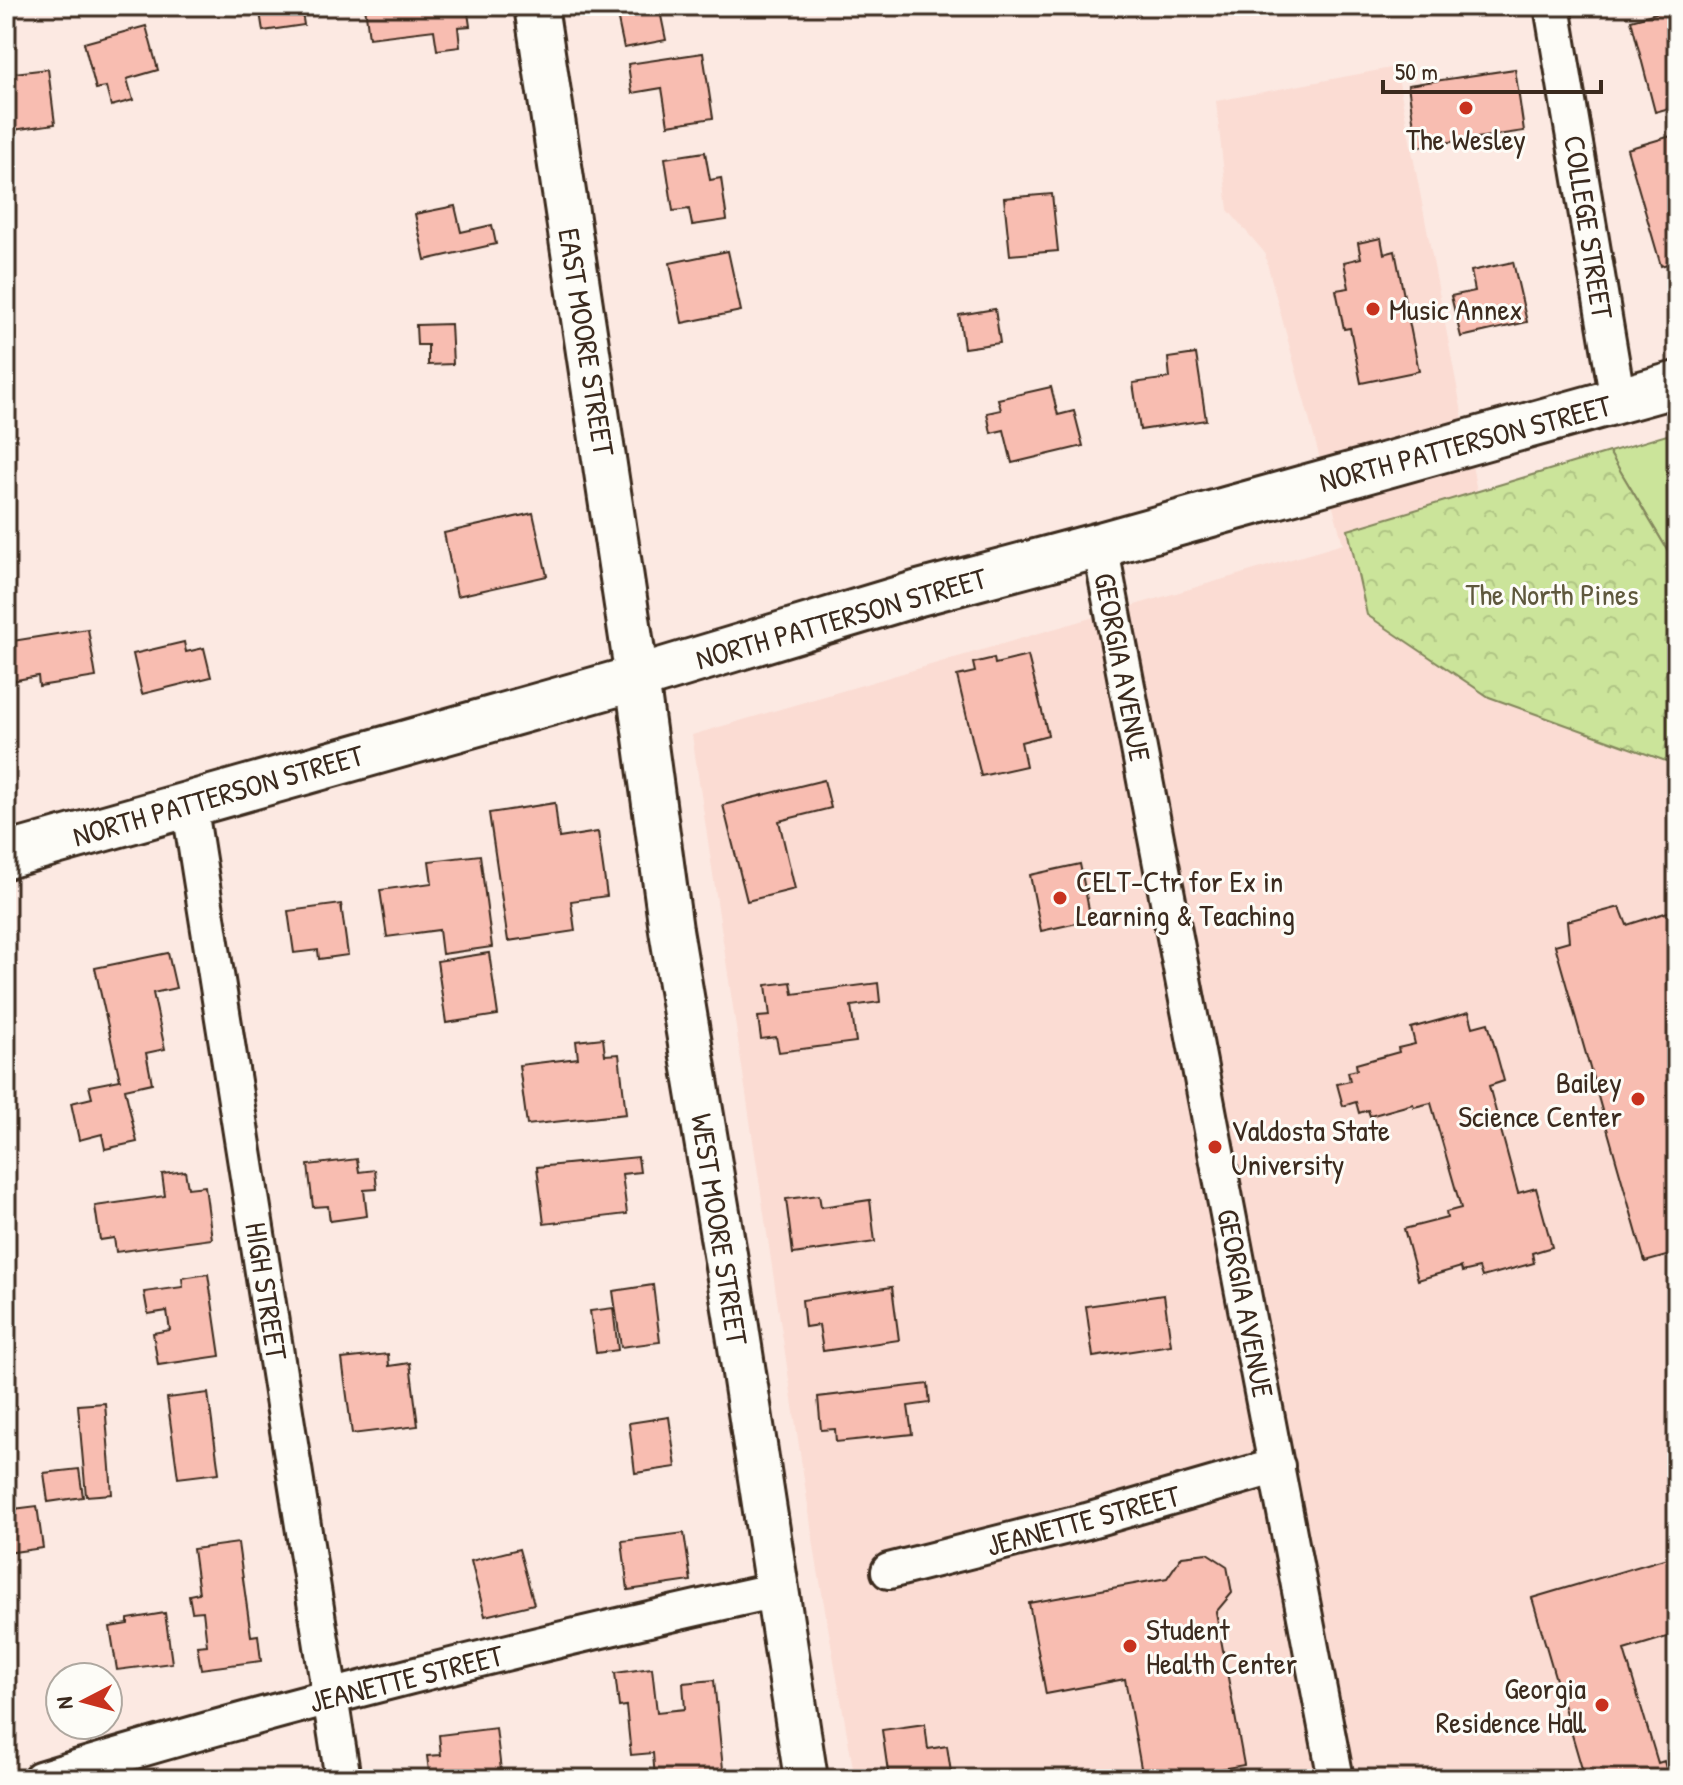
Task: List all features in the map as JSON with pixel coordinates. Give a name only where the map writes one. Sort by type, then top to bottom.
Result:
[{"type":"main road","name":"NORTH PATTERSON STREET","points":[[6,856],[637,678],[919,593],[1677,384]]},
{"type":"street","name":"EAST MOORE STREET","points":[[536,6],[637,678]]},
{"type":"street","name":"COLLEGE STREET","points":[[1552,6],[1618,401]]},
{"type":"street","name":"GEORGIA AVENUE","points":[[1100,545],[1336,1779]]},
{"type":"street","name":"WEST MOORE STREET","points":[[637,678],[671,930],[735,1314],[806,1779]]},
{"type":"street","name":"HIGH STREET","points":[[189,803],[343,1779]]},
{"type":"street","name":"JEANETTE STREET","points":[[889,1571],[1087,1521],[1277,1466]]},
{"type":"street","name":"JEANETTE STREET","points":[[40,1779],[329,1697],[576,1635],[777,1590]]},
{"type":"shaded area","name":"Valdosta State University","points":[[1396,67],[1480,507],[1677,452],[1677,1779],[855,1779],[816,1559],[692,735],[1343,544],[1264,252],[1228,210],[1216,101]]},
{"type":"green space","points":[[1677,432],[1677,566],[1609,452]]},
{"type":"green space","name":"The North Pines","points":[[1609,452],[1677,566],[1677,765],[1489,697],[1367,615],[1348,530]]},
{"type":"building","points":[[259,6],[301,6],[304,25],[263,31]]},
{"type":"building","points":[[365,6],[467,6],[470,26],[458,27],[460,47],[437,50],[434,30],[369,38]]},
{"type":"building","points":[[615,6],[659,6],[666,40],[624,48]]},
{"type":"building","points":[[1654,6],[1677,6],[1677,106],[1655,112],[1631,20],[1656,13]]},
{"type":"building","points":[[146,26],[158,70],[127,79],[133,100],[111,106],[106,87],[96,89],[84,43]]},
{"type":"building","points":[[703,53],[713,118],[668,125],[662,88],[632,93],[628,64]]},
{"type":"building","points":[[48,69],[55,124],[6,131],[6,74]]},
{"type":"building","name":"The Wesley","points":[[1515,69],[1524,131],[1417,147],[1408,85]]},
{"type":"building","points":[[1671,136],[1677,156],[1677,261],[1661,266],[1627,149]]},
{"type":"building","points":[[705,152],[710,180],[721,178],[727,220],[692,225],[689,209],[673,211],[665,158]]},
{"type":"building","points":[[1052,194],[1058,251],[1010,255],[1004,198]]},
{"type":"building","points":[[455,206],[461,232],[492,225],[496,244],[425,260],[415,214]]},
{"type":"building","name":"Music Annex","points":[[1381,238],[1384,254],[1395,251],[1419,371],[1361,383],[1350,328],[1344,329],[1336,290],[1349,288],[1344,262],[1361,258],[1358,243]]},
{"type":"building","points":[[728,251],[741,311],[682,323],[670,263]]},
{"type":"building","points":[[1513,262],[1527,322],[1461,337],[1451,296],[1475,291],[1471,271]]},
{"type":"building","points":[[995,309],[1000,343],[964,348],[959,315]]},
{"type":"building","points":[[451,324],[453,364],[428,365],[428,345],[417,345],[416,325]]},
{"type":"building","points":[[1196,354],[1206,420],[1140,430],[1133,383],[1170,378],[1168,358]]},
{"type":"building","points":[[1051,387],[1058,415],[1074,411],[1083,446],[1012,463],[1004,430],[991,433],[987,413],[1001,410],[998,399]]},
{"type":"building","points":[[533,513],[547,576],[457,596],[444,533]]},
{"type":"building","points":[[88,629],[96,677],[39,686],[38,676],[6,682],[6,642]]},
{"type":"building","points":[[184,642],[186,652],[204,648],[211,677],[142,694],[133,654]]},
{"type":"building","points":[[1028,656],[1048,735],[1021,742],[1026,766],[981,776],[957,676],[975,672],[973,663],[994,658],[995,664]]},
{"type":"building","points":[[824,780],[831,808],[779,821],[795,889],[747,901],[723,805]]},
{"type":"building","points":[[555,803],[559,838],[598,832],[607,896],[571,901],[575,931],[508,941],[489,813]]},
{"type":"building","points":[[480,855],[492,947],[442,954],[439,930],[387,937],[380,890],[432,883],[429,861]]},
{"type":"building","name":"CELT-Ctr for Ex in Learning & Teaching","points":[[1080,864],[1091,920],[1041,931],[1030,875]]},
{"type":"building","points":[[341,904],[348,955],[319,959],[318,950],[294,953],[288,911]]},
{"type":"building","name":"Bailey Science Center","points":[[1620,907],[1627,925],[1677,909],[1677,1253],[1645,1262],[1555,945],[1569,941],[1567,921]]},
{"type":"building","points":[[168,953],[176,988],[153,993],[165,1049],[146,1053],[152,1083],[125,1089],[137,1142],[105,1149],[102,1134],[79,1140],[71,1103],[92,1098],[89,1086],[120,1080],[95,968]]},
{"type":"building","points":[[489,953],[498,1015],[446,1023],[437,961]]},
{"type":"building","points":[[791,982],[793,994],[878,983],[880,1002],[851,1006],[856,1042],[779,1052],[776,1037],[761,1039],[758,1017],[770,1016],[766,985]]},
{"type":"building","points":[[1469,1012],[1473,1027],[1488,1023],[1504,1081],[1489,1086],[1518,1193],[1536,1188],[1552,1247],[1532,1253],[1534,1263],[1482,1277],[1479,1268],[1462,1272],[1461,1267],[1418,1280],[1404,1229],[1447,1218],[1446,1212],[1461,1208],[1431,1103],[1414,1107],[1413,1104],[1370,1116],[1368,1110],[1359,1113],[1356,1102],[1343,1106],[1337,1084],[1350,1081],[1348,1072],[1357,1070],[1356,1064],[1399,1052],[1398,1048],[1415,1044],[1411,1028]]},
{"type":"building","points":[[603,1038],[605,1055],[619,1054],[626,1114],[527,1125],[519,1065],[578,1058],[576,1041]]},
{"type":"building","points":[[638,1157],[640,1172],[622,1174],[627,1214],[544,1224],[537,1167]]},
{"type":"building","points":[[357,1159],[359,1172],[375,1170],[377,1189],[364,1190],[367,1216],[330,1221],[328,1206],[313,1207],[308,1165]]},
{"type":"building","points":[[185,1171],[188,1188],[205,1186],[212,1239],[116,1252],[114,1238],[100,1240],[95,1206],[165,1196],[162,1174]]},
{"type":"building","points":[[819,1195],[821,1207],[870,1200],[875,1242],[793,1254],[786,1199]]},
{"type":"building","points":[[208,1274],[220,1356],[158,1365],[153,1333],[170,1330],[167,1311],[148,1314],[144,1292],[183,1287],[182,1278]]},
{"type":"building","points":[[653,1285],[660,1342],[621,1347],[613,1291]]},
{"type":"building","points":[[892,1287],[899,1340],[823,1351],[819,1325],[805,1327],[802,1300]]},
{"type":"building","points":[[1164,1295],[1171,1345],[1093,1357],[1086,1306]]},
{"type":"building","points":[[613,1308],[618,1350],[596,1353],[590,1311]]},
{"type":"building","points":[[388,1354],[389,1366],[410,1363],[418,1426],[352,1434],[342,1359]]},
{"type":"building","points":[[928,1384],[930,1403],[908,1406],[912,1434],[836,1442],[835,1429],[821,1430],[818,1397]]},
{"type":"building","points":[[208,1393],[219,1473],[178,1478],[167,1398]]},
{"type":"building","points":[[105,1403],[112,1494],[86,1496],[78,1405]]},
{"type":"building","points":[[669,1417],[676,1467],[635,1473],[629,1423]]},
{"type":"building","points":[[79,1469],[83,1497],[48,1502],[44,1473]]},
{"type":"building","points":[[37,1506],[43,1548],[6,1553],[6,1510]]},
{"type":"building","points":[[684,1533],[691,1581],[628,1590],[622,1541]]},
{"type":"building","points":[[238,1543],[251,1636],[258,1635],[261,1661],[201,1669],[197,1646],[207,1645],[203,1611],[192,1612],[189,1595],[199,1593],[193,1549]]},
{"type":"building","points":[[519,1549],[534,1604],[485,1616],[471,1561]]},
{"type":"building","name":"Student Health Center","points":[[1207,1553],[1227,1566],[1232,1593],[1216,1612],[1244,1765],[1164,1779],[1143,1779],[1125,1679],[1046,1694],[1029,1603],[1167,1578],[1182,1556]]},
{"type":"building","name":"Georgia Residence Hall","points":[[1677,1555],[1677,1634],[1624,1650],[1658,1763],[1664,1761],[1669,1779],[1585,1779],[1532,1598]]},
{"type":"building","points":[[165,1613],[172,1663],[124,1669],[124,1661],[116,1661],[110,1627],[128,1624],[128,1619]]},
{"type":"building","points":[[652,1668],[657,1712],[685,1709],[683,1683],[714,1680],[724,1779],[655,1779],[653,1753],[631,1755],[626,1706],[619,1707],[615,1673]]},
{"type":"building","points":[[925,1724],[928,1749],[947,1746],[952,1779],[889,1779],[882,1730]]},
{"type":"building","points":[[496,1728],[502,1779],[430,1779],[427,1756],[441,1755],[439,1735]]},
{"type":"place","name":"The Wesley","points":[[1466,108]]},
{"type":"place","name":"Music Annex","points":[[1373,309]]},
{"type":"place","name":"CELT-Ctr for Ex in Learning & Teaching","points":[[1060,898]]},
{"type":"place","name":"Bailey Science Center","points":[[1638,1099]]},
{"type":"place","name":"Valdosta State University","points":[[1215,1147]]},
{"type":"place","name":"Student Health Center","points":[[1130,1646]]},
{"type":"place","name":"Georgia Residence Hall","points":[[1602,1705]]}]
